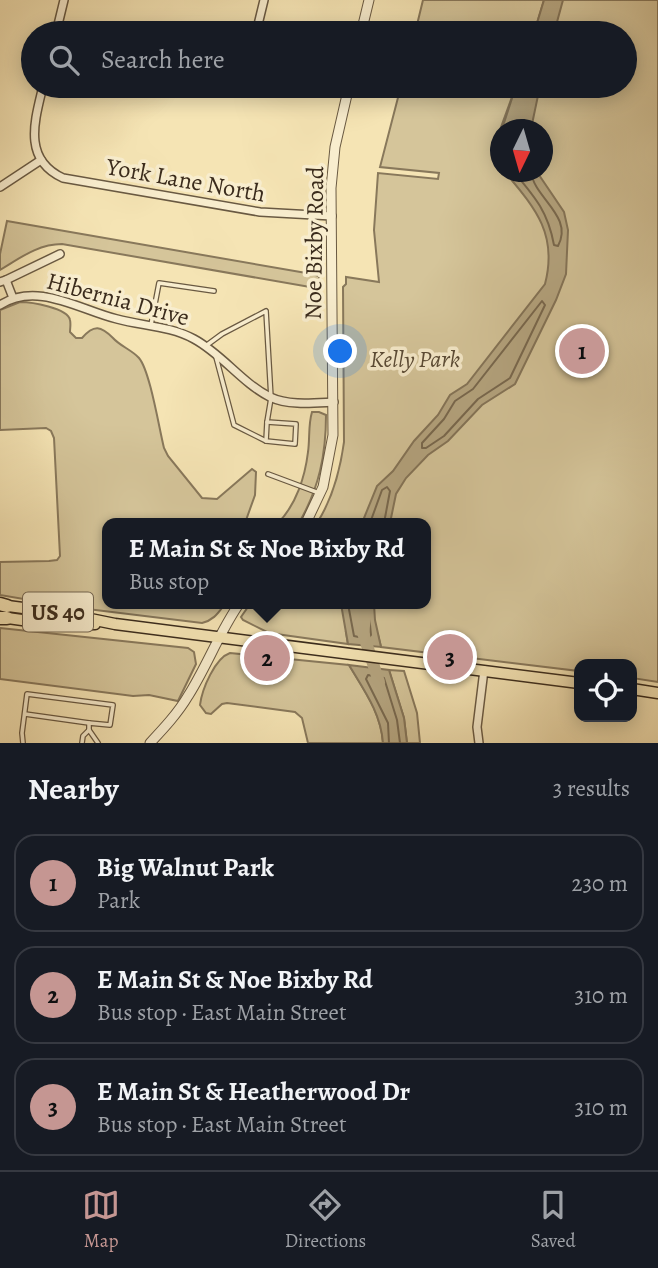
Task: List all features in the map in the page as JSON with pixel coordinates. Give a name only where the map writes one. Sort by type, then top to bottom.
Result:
[{"type":"main road","name":"US 40","points":[[2,611],[61,613],[115,624],[574,681]]},
{"type":"main road","points":[[637,690],[658,693]]},
{"type":"street","points":[[59,21],[64,0]]},
{"type":"street","points":[[259,21],[264,0]]},
{"type":"street","points":[[364,21],[369,0]]},
{"type":"street","points":[[0,187],[41,160],[35,142],[34,127],[40,98]]},
{"type":"street","name":"Noe Bixby Road","points":[[308,518],[321,493],[332,444],[332,169],[347,98]]},
{"type":"street","name":"York Lane North","points":[[41,160],[54,173],[70,179],[260,212],[332,216]]},
{"type":"street","points":[[13,298],[3,281],[60,254]]},
{"type":"street","name":"Hibernia Drive","points":[[0,305],[13,298],[53,298],[117,319],[182,334],[205,346],[271,398]]},
{"type":"street","points":[[271,398],[298,403],[334,402]]},
{"type":"street","points":[[150,743],[175,715],[189,694],[236,609]]},
{"type":"street","points":[[479,743],[477,727],[484,670]]},
{"type":"lane","points":[[151,326],[159,282],[214,291]]},
{"type":"lane","points":[[205,346],[266,311],[271,398],[266,441]]},
{"type":"lane","points":[[215,354],[233,425],[266,441],[295,444],[296,424],[267,422]]},
{"type":"lane","points":[[268,474],[321,493]]},
{"type":"lane","points":[[23,743],[24,714],[27,694],[113,705],[110,725],[24,714]]},
{"type":"lane","points":[[89,723],[89,730],[98,743]]},
{"type":"lane","points":[[82,743],[83,736],[89,730]]},
{"type":"green space","points":[[423,0],[544,0],[538,21],[418,21]]},
{"type":"green space","name":"Kelly Park","points":[[558,0],[658,0],[658,682],[637,679],[637,659],[574,659],[574,670],[381,647],[378,635],[346,632],[348,644],[269,633],[243,620],[241,617],[247,609],[431,609],[431,518],[320,518],[335,484],[344,442],[343,287],[346,277],[379,282],[374,230],[378,173],[438,179],[439,173],[380,167],[398,98],[512,98],[504,119],[490,119],[490,182],[514,182],[517,186],[518,182],[553,182],[553,119],[524,119],[528,98],[637,98],[637,21],[552,21]]},
{"type":"green space","points":[[7,221],[312,274],[319,276],[319,282],[316,287],[310,287],[62,244],[37,249],[0,270],[0,254]]},
{"type":"green space","points":[[20,302],[56,309],[68,316],[70,332],[76,338],[82,338],[90,330],[101,329],[139,358],[150,387],[164,448],[202,498],[217,499],[252,469],[256,472],[255,495],[247,518],[102,518],[102,609],[221,609],[210,620],[202,623],[71,607],[0,595],[0,562],[49,561],[57,560],[60,556],[54,438],[51,431],[46,428],[0,430],[0,310]]},
{"type":"green space","points":[[312,412],[326,415],[323,458],[316,484],[302,518],[282,518],[295,499],[305,471]]},
{"type":"green space","points":[[0,628],[188,648],[194,652],[196,664],[178,701],[149,695],[133,696],[0,679]]},
{"type":"green space","points":[[230,653],[349,665],[375,712],[383,743],[308,743],[302,718],[295,712],[227,703],[211,714],[206,713],[200,705],[206,683],[214,667]]},
{"type":"green space","points":[[389,670],[404,671],[417,713],[420,743],[407,743],[404,718]]},
{"type":"water","points":[[544,0],[563,0],[557,21],[538,21]]},
{"type":"water","points":[[512,98],[537,98],[533,119],[505,119]]},
{"type":"water","points":[[513,182],[544,182],[564,212],[568,230],[566,274],[515,384],[482,405],[448,441],[428,455],[406,478],[396,494],[391,518],[364,518],[377,486],[393,471],[414,441],[438,415],[450,395],[467,384],[545,284],[548,266],[546,236],[534,210]]},
{"type":"water","points":[[342,609],[374,609],[381,647],[348,644]]},
{"type":"water","points":[[349,665],[389,670],[404,718],[407,743],[383,743],[375,712]]},
{"type":"waterway","points":[[366,609],[363,633],[379,682]]},
{"type":"place","name":"Big Walnut Park","points":[[582,351]]},
{"type":"place","name":"E Main St & Heatherwood Dr","points":[[450,657]]},
{"type":"place","name":"E Main St & Noe Bixby Rd","points":[[267,658]]}]
